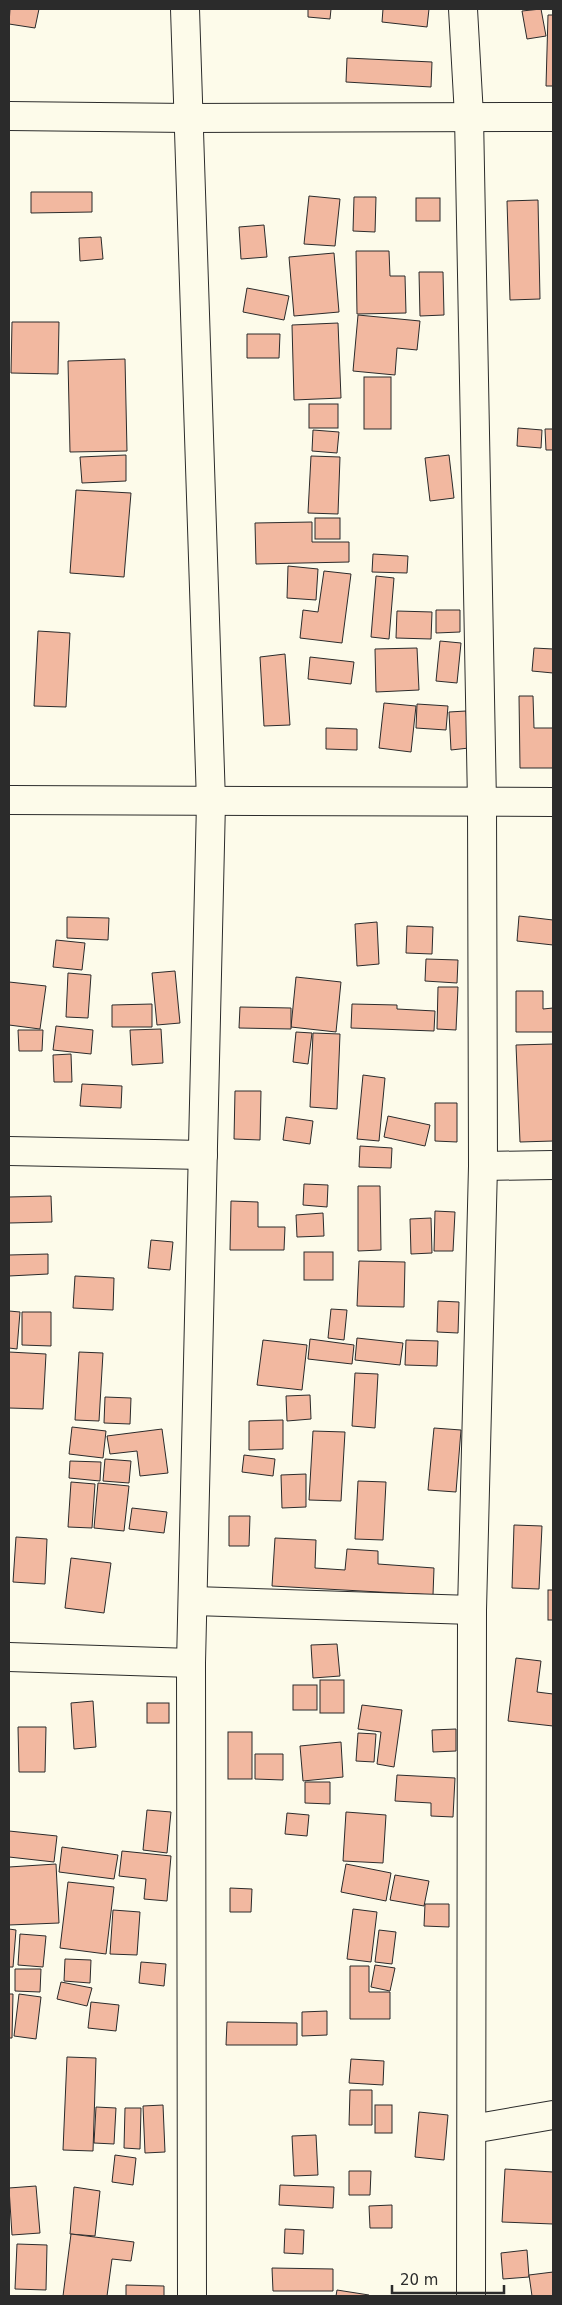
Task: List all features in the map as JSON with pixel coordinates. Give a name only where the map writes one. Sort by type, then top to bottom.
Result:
[{"type":"street","points":[[185,9],[211,802],[194,1600],[191,1663],[192,2296]]},
{"type":"street","points":[[463,9],[469,116],[482,804],[483,1166],[472,1610],[471,2296]]},
{"type":"street","points":[[9,116],[188,118],[553,117]]},
{"type":"street","points":[[9,800],[482,804],[553,802]]},
{"type":"street","points":[[9,1151],[203,1155]]},
{"type":"street","points":[[483,1166],[553,1165]]},
{"type":"street","points":[[194,1600],[472,1610]]},
{"type":"street","points":[[9,1657],[191,1663]]},
{"type":"street","points":[[472,2129],[553,2115]]},
{"type":"building","points":[[10,9],[39,9],[35,28],[9,24]]},
{"type":"building","points":[[308,9],[331,9],[330,19],[308,17]]},
{"type":"building","points":[[383,9],[429,9],[427,27],[382,22]]},
{"type":"building","points":[[541,9],[546,36],[527,39],[522,11]]},
{"type":"building","points":[[548,15],[553,15],[553,86],[546,86]]},
{"type":"building","points":[[347,58],[432,62],[431,87],[346,82]]},
{"type":"building","points":[[31,192],[92,192],[92,212],[31,213]]},
{"type":"building","points":[[309,196],[340,199],[335,246],[304,244]]},
{"type":"building","points":[[354,197],[376,197],[375,232],[353,231]]},
{"type":"building","points":[[416,198],[440,198],[440,221],[416,221]]},
{"type":"building","points":[[538,200],[540,299],[510,300],[507,201]]},
{"type":"building","points":[[264,225],[267,257],[241,259],[239,227]]},
{"type":"building","points":[[101,237],[103,259],[80,261],[79,238]]},
{"type":"building","points":[[356,251],[389,251],[390,276],[405,276],[406,313],[357,314]]},
{"type":"building","points":[[334,253],[339,312],[294,316],[289,257]]},
{"type":"building","points":[[419,272],[443,272],[444,315],[420,316]]},
{"type":"building","points":[[247,288],[289,296],[284,320],[243,312]]},
{"type":"building","points":[[358,315],[420,321],[417,350],[397,348],[395,375],[353,371]]},
{"type":"building","points":[[12,322],[59,322],[58,374],[11,373]]},
{"type":"building","points":[[338,323],[341,398],[294,400],[292,325]]},
{"type":"building","points":[[247,334],[280,334],[279,358],[247,358]]},
{"type":"building","points":[[125,359],[127,451],[70,452],[68,361]]},
{"type":"building","points":[[364,377],[391,377],[391,429],[364,429]]},
{"type":"building","points":[[309,404],[338,404],[338,428],[309,428]]},
{"type":"building","points":[[518,428],[542,430],[541,448],[517,446]]},
{"type":"building","points":[[545,429],[553,429],[553,450],[546,450]]},
{"type":"building","points":[[313,430],[339,432],[337,453],[312,451]]},
{"type":"building","points":[[126,455],[126,481],[82,483],[80,457]]},
{"type":"building","points":[[449,455],[454,498],[430,501],[425,458]]},
{"type":"building","points":[[311,456],[340,457],[338,514],[308,513]]},
{"type":"building","points":[[76,490],[131,493],[124,577],[70,573]]},
{"type":"building","points":[[315,518],[340,518],[340,539],[315,539]]},
{"type":"building","points":[[312,522],[312,542],[349,542],[349,562],[256,564],[255,523]]},
{"type":"building","points":[[373,554],[408,556],[407,573],[372,572]]},
{"type":"building","points":[[288,566],[318,569],[316,600],[287,598]]},
{"type":"building","points":[[324,571],[351,574],[342,643],[300,638],[303,610],[318,612]]},
{"type":"building","points":[[376,576],[394,578],[389,639],[371,637]]},
{"type":"building","points":[[436,610],[460,610],[460,632],[436,633]]},
{"type":"building","points":[[397,611],[432,612],[431,639],[396,638]]},
{"type":"building","points":[[38,631],[70,633],[66,707],[34,706]]},
{"type":"building","points":[[440,641],[461,643],[457,683],[436,681]]},
{"type":"building","points":[[417,648],[419,690],[376,692],[375,649]]},
{"type":"building","points":[[534,648],[553,649],[553,673],[532,671]]},
{"type":"building","points":[[285,654],[290,725],[264,726],[260,657]]},
{"type":"building","points":[[310,657],[354,662],[351,684],[308,679]]},
{"type":"building","points":[[519,696],[533,696],[534,728],[553,728],[553,768],[520,768]]},
{"type":"building","points":[[384,703],[416,706],[411,752],[379,748]]},
{"type":"building","points":[[417,704],[448,706],[446,730],[416,728]]},
{"type":"building","points":[[466,711],[469,748],[451,750],[449,712]]},
{"type":"building","points":[[326,728],[357,729],[357,750],[326,749]]},
{"type":"building","points":[[519,916],[553,920],[553,945],[517,941]]},
{"type":"building","points":[[67,917],[109,918],[108,940],[67,938]]},
{"type":"building","points":[[377,922],[379,964],[357,966],[355,924]]},
{"type":"building","points":[[407,926],[433,927],[432,954],[406,953]]},
{"type":"building","points":[[56,940],[85,943],[82,970],[53,967]]},
{"type":"building","points":[[426,959],[458,960],[457,983],[425,981]]},
{"type":"building","points":[[175,971],[180,1023],[157,1025],[152,973]]},
{"type":"building","points":[[68,973],[91,975],[88,1018],[66,1017]]},
{"type":"building","points":[[296,977],[341,982],[336,1032],[291,1027]]},
{"type":"building","points":[[9,982],[46,986],[40,1029],[9,1025]]},
{"type":"building","points":[[438,987],[458,987],[456,1030],[437,1029]]},
{"type":"building","points":[[516,991],[543,991],[543,1009],[553,1008],[553,1032],[516,1032]]},
{"type":"building","points":[[152,1004],[152,1027],[112,1027],[112,1005]]},
{"type":"building","points":[[352,1004],[397,1005],[397,1009],[435,1011],[434,1031],[351,1028]]},
{"type":"building","points":[[240,1007],[291,1008],[291,1029],[239,1028]]},
{"type":"building","points":[[56,1026],[93,1030],[91,1054],[53,1050]]},
{"type":"building","points":[[161,1029],[163,1063],[132,1065],[130,1030]]},
{"type":"building","points":[[18,1030],[43,1030],[42,1051],[19,1051]]},
{"type":"building","points":[[296,1032],[312,1033],[308,1064],[293,1062]]},
{"type":"building","points":[[313,1033],[340,1034],[337,1109],[310,1107]]},
{"type":"building","points":[[553,1044],[553,1141],[520,1142],[516,1045]]},
{"type":"building","points":[[71,1054],[72,1082],[54,1082],[53,1055]]},
{"type":"building","points":[[363,1075],[385,1078],[379,1141],[357,1139]]},
{"type":"building","points":[[82,1084],[122,1086],[121,1108],[80,1106]]},
{"type":"building","points":[[235,1091],[261,1091],[260,1140],[234,1139]]},
{"type":"building","points":[[435,1103],[457,1103],[457,1142],[435,1141]]},
{"type":"building","points":[[388,1116],[430,1125],[425,1146],[384,1137]]},
{"type":"building","points":[[286,1117],[313,1121],[310,1144],[283,1140]]},
{"type":"building","points":[[360,1146],[392,1148],[391,1168],[359,1167]]},
{"type":"building","points":[[304,1184],[328,1185],[327,1207],[303,1205]]},
{"type":"building","points":[[358,1186],[380,1186],[381,1250],[358,1251]]},
{"type":"building","points":[[51,1196],[52,1222],[9,1223],[9,1197]]},
{"type":"building","points":[[231,1201],[258,1202],[258,1227],[285,1227],[284,1250],[230,1250]]},
{"type":"building","points":[[435,1211],[455,1212],[453,1251],[434,1251]]},
{"type":"building","points":[[323,1213],[324,1236],[297,1237],[296,1215]]},
{"type":"building","points":[[431,1218],[432,1253],[411,1254],[410,1219]]},
{"type":"building","points":[[151,1240],[173,1242],[170,1270],[148,1268]]},
{"type":"building","points":[[304,1252],[333,1252],[333,1280],[304,1280]]},
{"type":"building","points":[[48,1254],[48,1274],[9,1276],[9,1255]]},
{"type":"building","points":[[359,1261],[405,1262],[404,1307],[357,1306]]},
{"type":"building","points":[[75,1276],[114,1278],[113,1310],[73,1308]]},
{"type":"building","points":[[438,1301],[459,1302],[458,1333],[437,1332]]},
{"type":"building","points":[[331,1309],[347,1310],[344,1340],[328,1338]]},
{"type":"building","points":[[9,1311],[20,1312],[17,1349],[9,1348]]},
{"type":"building","points":[[22,1312],[51,1312],[51,1346],[22,1345]]},
{"type":"building","points":[[357,1338],[403,1343],[400,1365],[355,1360]]},
{"type":"building","points":[[310,1339],[354,1345],[352,1364],[308,1359]]},
{"type":"building","points":[[263,1340],[307,1345],[302,1390],[257,1385]]},
{"type":"building","points":[[406,1340],[438,1341],[437,1366],[405,1365]]},
{"type":"building","points":[[9,1352],[46,1354],[43,1409],[9,1408]]},
{"type":"building","points":[[79,1352],[103,1353],[99,1421],[75,1420]]},
{"type":"building","points":[[355,1373],[378,1374],[375,1428],[352,1426]]},
{"type":"building","points":[[310,1395],[311,1419],[287,1421],[286,1396]]},
{"type":"building","points":[[105,1397],[131,1398],[130,1424],[104,1423]]},
{"type":"building","points":[[283,1420],[283,1449],[249,1450],[249,1421]]},
{"type":"building","points":[[72,1427],[106,1431],[103,1458],[69,1454]]},
{"type":"building","points":[[434,1428],[461,1430],[456,1492],[428,1490]]},
{"type":"building","points":[[162,1429],[168,1473],[140,1476],[137,1451],[110,1454],[107,1436]]},
{"type":"building","points":[[313,1431],[345,1432],[341,1501],[309,1500]]},
{"type":"building","points":[[244,1455],[275,1459],[273,1476],[242,1472]]},
{"type":"building","points":[[105,1459],[131,1461],[129,1483],[103,1481]]},
{"type":"building","points":[[70,1461],[101,1462],[100,1481],[69,1478]]},
{"type":"building","points":[[306,1474],[306,1507],[282,1508],[281,1475]]},
{"type":"building","points":[[358,1481],[386,1482],[383,1540],[355,1539]]},
{"type":"building","points":[[71,1482],[95,1484],[92,1528],[68,1527]]},
{"type":"building","points":[[98,1483],[129,1486],[124,1531],[94,1528]]},
{"type":"building","points":[[132,1508],[167,1512],[164,1533],[129,1529]]},
{"type":"building","points":[[229,1516],[250,1516],[249,1546],[229,1546]]},
{"type":"building","points":[[514,1525],[542,1526],[539,1589],[512,1588]]},
{"type":"building","points":[[16,1537],[47,1539],[45,1584],[13,1582]]},
{"type":"building","points":[[275,1538],[316,1540],[315,1568],[345,1570],[347,1549],[378,1551],[378,1564],[434,1568],[433,1595],[272,1586]]},
{"type":"building","points":[[71,1558],[111,1563],[104,1613],[65,1608]]},
{"type":"building","points":[[548,1590],[553,1590],[553,1620],[548,1620]]},
{"type":"building","points":[[337,1644],[340,1676],[313,1678],[311,1645]]},
{"type":"building","points":[[516,1658],[541,1661],[537,1692],[553,1694],[553,1726],[508,1721]]},
{"type":"building","points":[[320,1680],[344,1680],[344,1713],[320,1713]]},
{"type":"building","points":[[293,1685],[317,1685],[317,1710],[293,1710]]},
{"type":"building","points":[[93,1701],[96,1747],[74,1749],[71,1703]]},
{"type":"building","points":[[147,1703],[169,1703],[169,1723],[147,1723]]},
{"type":"building","points":[[362,1705],[402,1710],[394,1767],[377,1764],[381,1732],[358,1729]]},
{"type":"building","points":[[18,1727],[46,1727],[45,1772],[19,1772]]},
{"type":"building","points":[[456,1729],[456,1751],[433,1752],[432,1730]]},
{"type":"building","points":[[228,1732],[252,1732],[252,1779],[228,1779]]},
{"type":"building","points":[[358,1733],[376,1734],[374,1762],[356,1761]]},
{"type":"building","points":[[341,1742],[343,1777],[303,1781],[300,1746]]},
{"type":"building","points":[[255,1754],[283,1754],[283,1780],[255,1779]]},
{"type":"building","points":[[397,1775],[455,1778],[453,1817],[431,1816],[431,1803],[395,1801]]},
{"type":"building","points":[[305,1782],[330,1782],[330,1804],[305,1803]]},
{"type":"building","points":[[147,1810],[171,1812],[167,1853],[143,1850]]},
{"type":"building","points":[[346,1812],[386,1815],[383,1863],[343,1861]]},
{"type":"building","points":[[287,1813],[309,1815],[307,1836],[285,1834]]},
{"type":"building","points":[[9,1831],[57,1836],[54,1862],[9,1857]]},
{"type":"building","points":[[62,1847],[118,1855],[114,1879],[59,1872]]},
{"type":"building","points":[[122,1851],[171,1856],[167,1901],[144,1899],[146,1879],[119,1876]]},
{"type":"building","points":[[56,1864],[59,1923],[9,1925],[9,1867]]},
{"type":"building","points":[[346,1864],[391,1873],[386,1901],[341,1892]]},
{"type":"building","points":[[395,1875],[429,1881],[424,1906],[390,1900]]},
{"type":"building","points":[[68,1882],[114,1887],[106,1954],[60,1948]]},
{"type":"building","points":[[230,1888],[252,1889],[251,1912],[230,1912]]},
{"type":"building","points":[[425,1904],[449,1904],[449,1927],[424,1926]]},
{"type":"building","points":[[353,1909],[377,1912],[371,1962],[347,1959]]},
{"type":"building","points":[[113,1910],[140,1912],[137,1955],[110,1954]]},
{"type":"building","points":[[9,1929],[16,1930],[13,1967],[9,1967]]},
{"type":"building","points":[[379,1930],[396,1932],[392,1964],[375,1962]]},
{"type":"building","points":[[20,1934],[46,1936],[43,1967],[18,1965]]},
{"type":"building","points":[[65,1959],[91,1960],[90,1983],[64,1981]]},
{"type":"building","points":[[141,1962],[166,1964],[164,1986],[139,1983]]},
{"type":"building","points":[[375,1965],[395,1968],[390,1991],[371,1987]]},
{"type":"building","points":[[350,1966],[369,1966],[369,1992],[390,1992],[390,2019],[350,2019]]},
{"type":"building","points":[[15,1969],[41,1969],[40,1992],[15,1991]]},
{"type":"building","points":[[61,1982],[92,1988],[87,2006],[57,1999]]},
{"type":"building","points":[[9,1994],[13,1994],[12,2038],[9,2038]]},
{"type":"building","points":[[19,1994],[41,1997],[36,2039],[14,2036]]},
{"type":"building","points":[[91,2002],[119,2005],[116,2031],[88,2028]]},
{"type":"building","points":[[327,2011],[327,2035],[302,2036],[302,2012]]},
{"type":"building","points":[[227,2022],[297,2023],[297,2045],[226,2045]]},
{"type":"building","points":[[67,2057],[96,2058],[93,2151],[63,2150]]},
{"type":"building","points":[[351,2059],[384,2061],[383,2085],[349,2083]]},
{"type":"building","points":[[350,2090],[372,2090],[372,2125],[349,2125]]},
{"type":"building","points":[[163,2105],[165,2152],[145,2153],[143,2106]]},
{"type":"building","points":[[375,2105],[392,2105],[392,2133],[375,2133]]},
{"type":"building","points":[[96,2107],[116,2108],[114,2144],[94,2143]]},
{"type":"building","points":[[125,2108],[141,2108],[140,2149],[124,2148]]},
{"type":"building","points":[[419,2112],[448,2115],[444,2160],[415,2157]]},
{"type":"building","points":[[316,2135],[318,2175],[294,2176],[292,2136]]},
{"type":"building","points":[[115,2155],[136,2158],[133,2185],[112,2182]]},
{"type":"building","points":[[505,2169],[553,2172],[553,2224],[502,2222]]},
{"type":"building","points":[[349,2171],[371,2171],[370,2195],[349,2195]]},
{"type":"building","points":[[280,2185],[334,2187],[333,2208],[279,2205]]},
{"type":"building","points":[[36,2186],[40,2233],[12,2235],[9,2188]]},
{"type":"building","points":[[74,2187],[100,2191],[95,2236],[70,2234]]},
{"type":"building","points":[[392,2205],[392,2228],[370,2228],[369,2206]]},
{"type":"building","points":[[285,2229],[304,2230],[303,2254],[284,2253]]},
{"type":"building","points":[[71,2234],[134,2242],[131,2261],[112,2259],[107,2296],[63,2296]]},
{"type":"building","points":[[17,2244],[47,2245],[46,2290],[15,2289]]},
{"type":"building","points":[[527,2250],[529,2277],[503,2279],[501,2253]]},
{"type":"building","points":[[272,2268],[333,2269],[333,2291],[273,2291]]},
{"type":"building","points":[[553,2272],[553,2296],[532,2296],[529,2275]]},
{"type":"building","points":[[126,2285],[164,2286],[164,2296],[126,2296]]},
{"type":"building","points":[[337,2290],[369,2295],[369,2296],[336,2296]]}]
